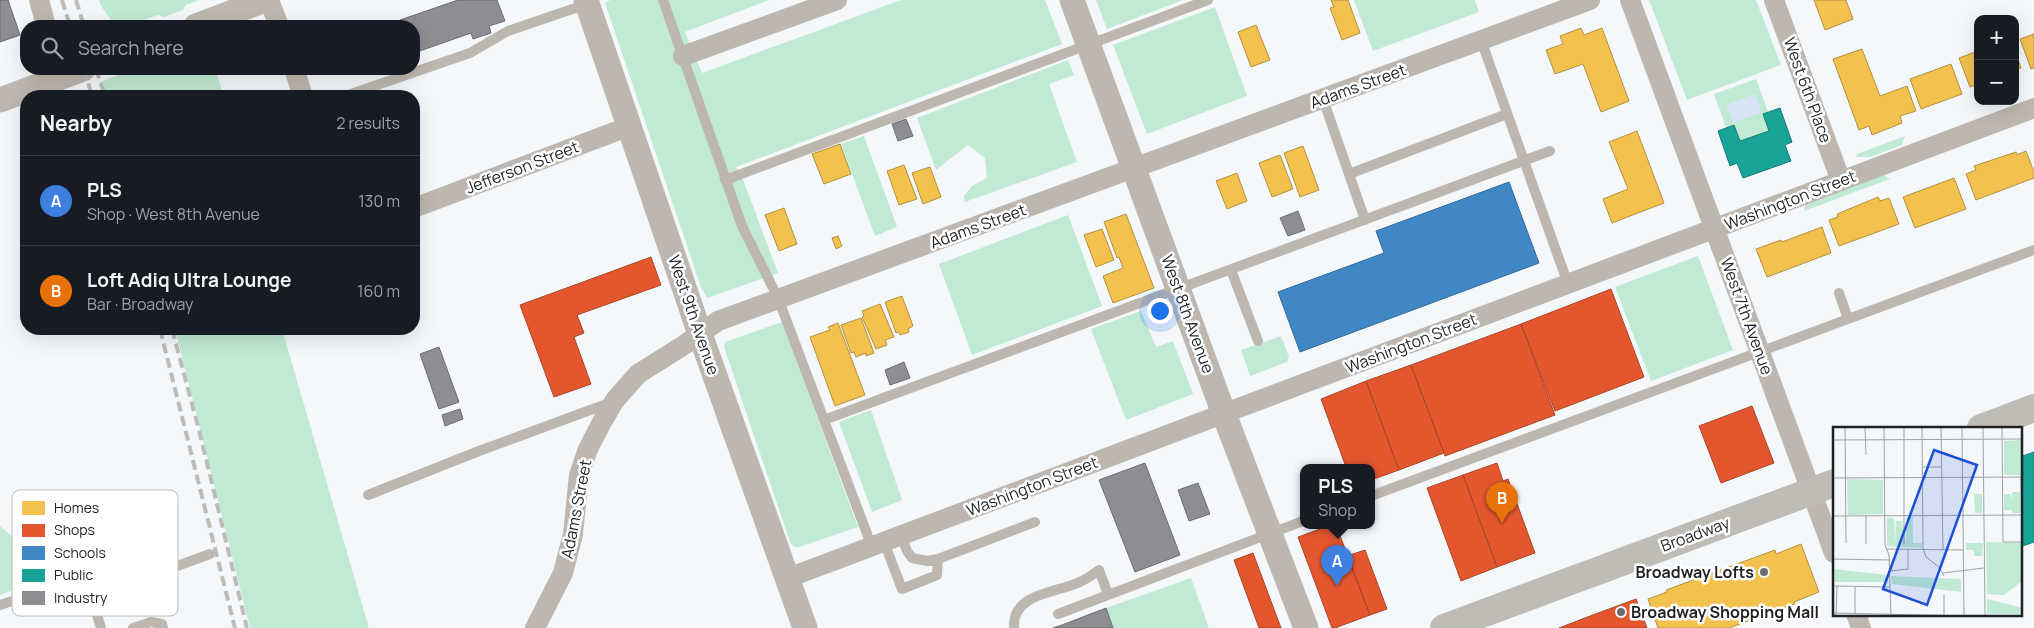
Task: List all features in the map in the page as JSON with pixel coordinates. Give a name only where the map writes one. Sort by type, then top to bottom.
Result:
[{"type":"main road","points":[[1985,427],[2034,408]]},
{"type":"main road","name":"Broadway","points":[[1444,628],[1823,487]]},
{"type":"street","points":[[39,0],[44,20]]},
{"type":"street","points":[[212,20],[265,0]]},
{"type":"street","points":[[270,0],[277,20]]},
{"type":"street","points":[[683,56],[837,0]]},
{"type":"street","name":"West 8th Avenue","points":[[1072,0],[1224,414],[1306,628]]},
{"type":"street","name":"Adams Street","points":[[535,628],[556,588],[569,554],[579,475],[588,449],[615,400],[638,374],[700,334],[718,320],[1590,0]]},
{"type":"street","name":"West 7th Avenue","points":[[1630,0],[1760,351],[1823,487],[1833,546]]},
{"type":"street","name":"West 6th Place","points":[[1774,0],[1841,181]]},
{"type":"street","name":"West 9th Avenue","points":[[587,2],[700,334],[805,628]]},
{"type":"street","points":[[22,90],[55,75]]},
{"type":"street","points":[[296,75],[301,90]]},
{"type":"street","points":[[0,100],[20,91]]},
{"type":"street","name":"Washington Street","points":[[788,578],[2034,108]]},
{"type":"street","name":"Jefferson Street","points":[[420,206],[630,126]]},
{"type":"street","points":[[1857,616],[1861,628]]},
{"type":"lane","points":[[663,0],[742,226],[778,298],[824,420],[886,541],[902,589],[937,575],[938,559]]},
{"type":"lane","points":[[725,180],[1208,0]]},
{"type":"lane","points":[[420,71],[470,54],[508,31],[587,2]]},
{"type":"lane","points":[[1480,40],[1568,284]]},
{"type":"lane","points":[[363,90],[408,75]]},
{"type":"lane","points":[[1323,99],[1365,220]]},
{"type":"lane","points":[[1349,174],[1507,114]]},
{"type":"lane","points":[[824,420],[1550,151]]},
{"type":"lane","points":[[1375,495],[2034,250]]},
{"type":"lane","points":[[1231,270],[1258,341]]},
{"type":"lane","points":[[1839,294],[1848,319]]},
{"type":"lane","points":[[368,495],[615,400]]},
{"type":"lane","points":[[886,541],[907,551],[912,558],[927,561],[938,559],[1035,522]]},
{"type":"lane","points":[[1058,614],[1300,522]]},
{"type":"lane","points":[[178,566],[210,554]]},
{"type":"lane","points":[[1014,628],[1016,610],[1028,600],[1076,584],[1099,570],[1108,594]]},
{"type":"lane","points":[[0,605],[12,601]]},
{"type":"lane","points":[[97,616],[101,628]]},
{"type":"lane","points":[[133,628],[151,622],[162,624],[163,628]]},
{"type":"green space","points":[[99,0],[200,0],[186,5],[183,10],[163,17],[158,15],[143,20],[111,20]]},
{"type":"green space","points":[[610,0],[769,0],[685,32],[702,73],[901,0],[1045,0],[1062,44],[736,167],[744,182],[778,273],[707,298],[701,287],[605,3]]},
{"type":"green space","points":[[1096,0],[1183,0],[1107,29]]},
{"type":"green space","points":[[1354,0],[1475,0],[1479,12],[1373,51]]},
{"type":"green space","points":[[1649,0],[1756,0],[1781,65],[1687,100]]},
{"type":"green space","points":[[1215,7],[1247,96],[1147,134],[1113,45]]},
{"type":"green space","points":[[1068,60],[1074,75],[1049,84],[1077,162],[965,202],[964,196],[972,186],[987,178],[985,158],[968,145],[936,170],[917,118]]},
{"type":"green space","points":[[118,75],[218,75],[221,90],[103,90],[100,82]]},
{"type":"green space","points":[[1756,79],[1768,112],[1769,131],[1740,141],[1734,125],[1726,128],[1714,94]]},
{"type":"green space","points":[[864,136],[897,227],[875,236],[841,144]]},
{"type":"green space","points":[[1905,136],[1902,145],[1870,157],[1856,157],[1857,154]]},
{"type":"green space","points":[[1882,174],[1890,179],[1804,211],[1806,203]]},
{"type":"green space","points":[[1068,215],[1102,306],[972,355],[939,264]]},
{"type":"green space","points":[[1698,256],[1733,350],[1651,381],[1615,287]]},
{"type":"green space","points":[[1141,311],[1156,347],[1173,341],[1193,394],[1126,420],[1091,329]]},
{"type":"green space","points":[[782,322],[858,527],[799,547],[794,547],[790,542],[724,347],[725,342]]},
{"type":"green space","points":[[177,335],[284,335],[369,628],[250,628]]},
{"type":"green space","points":[[1281,336],[1289,357],[1287,362],[1250,376],[1241,350]]},
{"type":"green space","points":[[871,410],[902,500],[872,512],[839,422]]},
{"type":"green space","points":[[0,526],[12,537],[12,591],[0,595]]},
{"type":"green space","points":[[1191,578],[1209,628],[1113,628],[1106,608]]},
{"type":"water","points":[[1755,94],[1762,112],[1733,123],[1726,105]]},
{"type":"building: Homes","points":[[1331,0],[1348,0],[1360,33],[1342,40],[1330,8],[1334,7]]},
{"type":"building: Homes","points":[[1814,0],[1846,0],[1853,19],[1825,30]]},
{"type":"building: Homes","points":[[1256,25],[1270,60],[1251,67],[1238,32]]},
{"type":"building: Homes","points":[[1581,28],[1584,35],[1602,28],[1629,101],[1601,112],[1583,64],[1555,74],[1546,50],[1563,44],[1560,36]]},
{"type":"building: Homes","points":[[2034,34],[2034,68],[2031,69],[2020,39]]},
{"type":"building: Homes","points":[[1862,49],[1880,96],[1907,86],[1916,111],[1900,116],[1902,123],[1872,135],[1869,126],[1859,130],[1833,59]]},
{"type":"building: Homes","points":[[1974,52],[1974,86],[1970,87],[1959,58]]},
{"type":"building: Homes","points":[[1951,64],[1962,94],[1921,109],[1910,79]]},
{"type":"building: Homes","points":[[1637,131],[1664,203],[1612,223],[1603,199],[1628,189],[1609,142]]},
{"type":"building: Homes","points":[[840,144],[851,174],[824,184],[812,154]]},
{"type":"building: Homes","points":[[1303,146],[1319,190],[1300,197],[1284,153]]},
{"type":"building: Homes","points":[[2026,151],[2034,172],[2034,178],[1976,200],[1966,174],[1976,170],[1974,166],[2016,152],[2017,155]]},
{"type":"building: Homes","points":[[1280,155],[1293,189],[1272,197],[1259,163]]},
{"type":"building: Homes","points":[[904,165],[917,199],[899,205],[887,171]]},
{"type":"building: Homes","points":[[930,167],[941,197],[923,204],[912,173]]},
{"type":"building: Homes","points":[[1237,173],[1247,201],[1227,209],[1216,181]]},
{"type":"building: Homes","points":[[1954,178],[1966,209],[1915,228],[1903,197]]},
{"type":"building: Homes","points":[[1878,197],[1880,201],[1889,198],[1899,224],[1839,246],[1829,220],[1838,217],[1837,214]]},
{"type":"building: Homes","points":[[784,208],[797,244],[779,251],[765,215]]},
{"type":"building: Homes","points":[[1126,214],[1154,288],[1113,303],[1103,276],[1123,268],[1119,257],[1117,258],[1104,222]]},
{"type":"building: Homes","points":[[1822,227],[1831,253],[1767,277],[1756,249],[1781,240],[1782,242]]},
{"type":"building: Homes","points":[[1102,229],[1114,260],[1096,267],[1084,235]]},
{"type":"building: Homes","points":[[838,236],[842,246],[836,249],[832,238]]},
{"type":"building: Homes","points":[[902,296],[913,326],[908,329],[909,332],[900,335],[899,332],[896,333],[885,302]]},
{"type":"building: Homes","points":[[880,304],[894,337],[885,340],[887,345],[876,349],[862,317],[864,316],[862,311]]},
{"type":"building: Homes","points":[[861,318],[874,353],[866,356],[866,353],[856,357],[854,352],[851,353],[841,325]]},
{"type":"building: Homes","points":[[838,323],[865,395],[835,406],[810,337],[830,330],[828,327]]},
{"type":"building: Homes","name":"Broadway Lofts","points":[[1801,544],[1819,592],[1794,602],[1795,604],[1729,628],[1658,628],[1648,599],[1667,592],[1666,590],[1775,550],[1776,554]]},
{"type":"building: Shops","points":[[651,257],[661,285],[577,315],[584,333],[574,337],[591,384],[554,397],[520,305]]},
{"type":"building: Shops","points":[[1611,289],[1644,377],[1555,411],[1521,324]]},
{"type":"building: Shops","points":[[1521,324],[1555,415],[1445,456],[1411,365]]},
{"type":"building: Shops","points":[[1411,365],[1444,453],[1399,470],[1366,381]]},
{"type":"building: Shops","points":[[1366,381],[1399,470],[1375,479],[1375,464],[1345,464],[1321,399]]},
{"type":"building: Shops","points":[[1752,406],[1774,463],[1721,483],[1699,426]]},
{"type":"building: Shops","points":[[1497,463],[1503,481],[1508,479],[1535,553],[1497,567],[1463,475]]},
{"type":"building: Shops","points":[[1463,475],[1497,567],[1461,581],[1427,488]]},
{"type":"building: Shops","points":[[1320,529],[1338,529],[1370,615],[1332,628],[1298,537]]},
{"type":"building: Shops","points":[[1365,550],[1387,609],[1370,615],[1347,556]]},
{"type":"building: Shops","points":[[1253,553],[1281,628],[1259,628],[1234,560]]},
{"type":"building: Shops","name":"Broadway Shopping Mall","points":[[1636,599],[1647,628],[1559,628],[1590,616]]},
{"type":"building: Schools","points":[[1509,182],[1539,263],[1300,352],[1278,292],[1384,253],[1376,231]]},
{"type":"building: Public","points":[[1780,108],[1792,142],[1785,145],[1791,161],[1743,178],[1737,163],[1730,166],[1718,131],[1734,125],[1740,141],[1769,131],[1763,114]]},
{"type":"building: Public","points":[[2034,452],[2034,542],[2022,546],[2022,456]]},
{"type":"building: Industry","points":[[0,0],[8,0],[20,35],[0,42]]},
{"type":"building: Industry","points":[[458,0],[497,0],[505,21],[489,26],[491,33],[473,39],[471,33],[420,51],[420,20],[400,20]]},
{"type":"building: Industry","points":[[906,119],[913,136],[898,141],[892,124]]},
{"type":"building: Industry","points":[[1298,211],[1305,230],[1288,236],[1280,218]]},
{"type":"building: Industry","points":[[439,347],[459,402],[439,409],[420,354]]},
{"type":"building: Industry","points":[[904,362],[910,378],[890,385],[885,370]]},
{"type":"building: Industry","points":[[460,409],[463,419],[445,426],[442,415]]},
{"type":"building: Industry","points":[[1145,463],[1180,555],[1135,572],[1099,480]]},
{"type":"building: Industry","points":[[1198,483],[1210,514],[1189,521],[1178,490]]},
{"type":"building: Industry","points":[[1106,608],[1113,628],[1053,628],[1062,625]]},
{"type":"railway","points":[[62,0],[68,20]]},
{"type":"railway","points":[[76,0],[82,20]]},
{"type":"railway","points":[[86,75],[90,90]]},
{"type":"railway","points":[[98,75],[103,90]]},
{"type":"railway","points":[[162,335],[235,628]]},
{"type":"railway","points":[[174,335],[199,430],[247,628]]},
{"type":"place","name":"Loft Adiq Ultra Lounge","points":[[1502,523]]},
{"type":"place","name":"Broadway Lofts","points":[[1764,572]]},
{"type":"place","name":"PLS","points":[[1337,586]]},
{"type":"place","name":"Broadway Shopping Mall","points":[[1621,612]]}]
